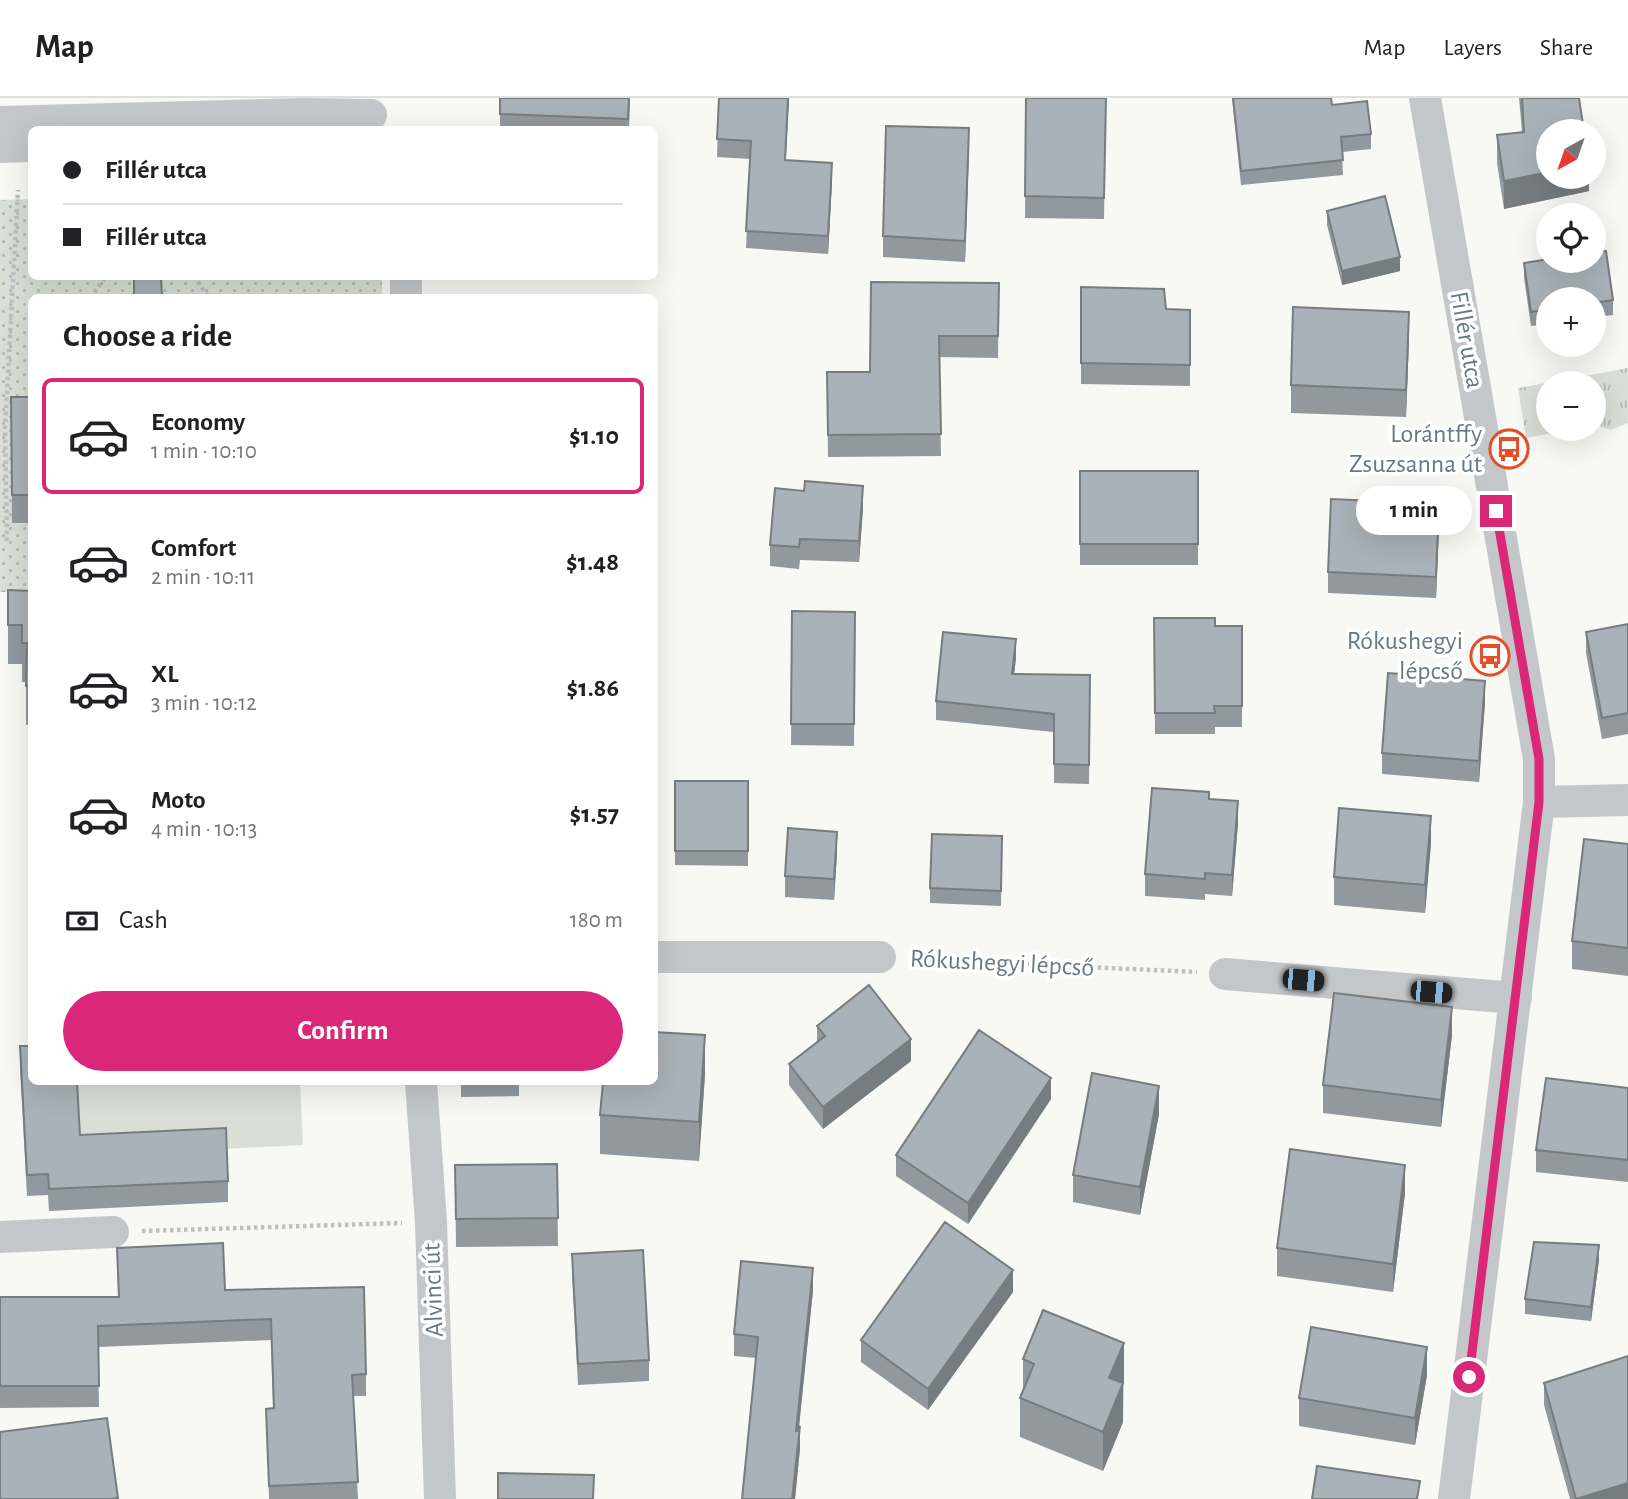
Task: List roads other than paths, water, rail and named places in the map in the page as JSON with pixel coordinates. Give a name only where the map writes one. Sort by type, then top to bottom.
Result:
[{"type":"street","name":"Fillér utca","points":[[1425,98],[1539,759],[1539,802],[1454,1499]]},
{"type":"street","points":[[0,122],[381,114]]},
{"type":"street","points":[[340,126],[381,114]]},
{"type":"street","points":[[0,147],[28,146]]},
{"type":"street","points":[[1539,802],[1628,800]]},
{"type":"street","name":"Rókushegyi lépcső","points":[[658,957],[880,957]]},
{"type":"street","points":[[1225,974],[1516,998]]},
{"type":"street","name":"Alvinci út","points":[[421,1085],[431,1222],[440,1499]]},
{"type":"street","points":[[0,1237],[113,1232]]},
{"type":"place","name":"Lorántffy Zsuzsanna út","points":[[1509,449]]},
{"type":"place","name":"Rókushegyi lépcső","points":[[1490,656]]}]
